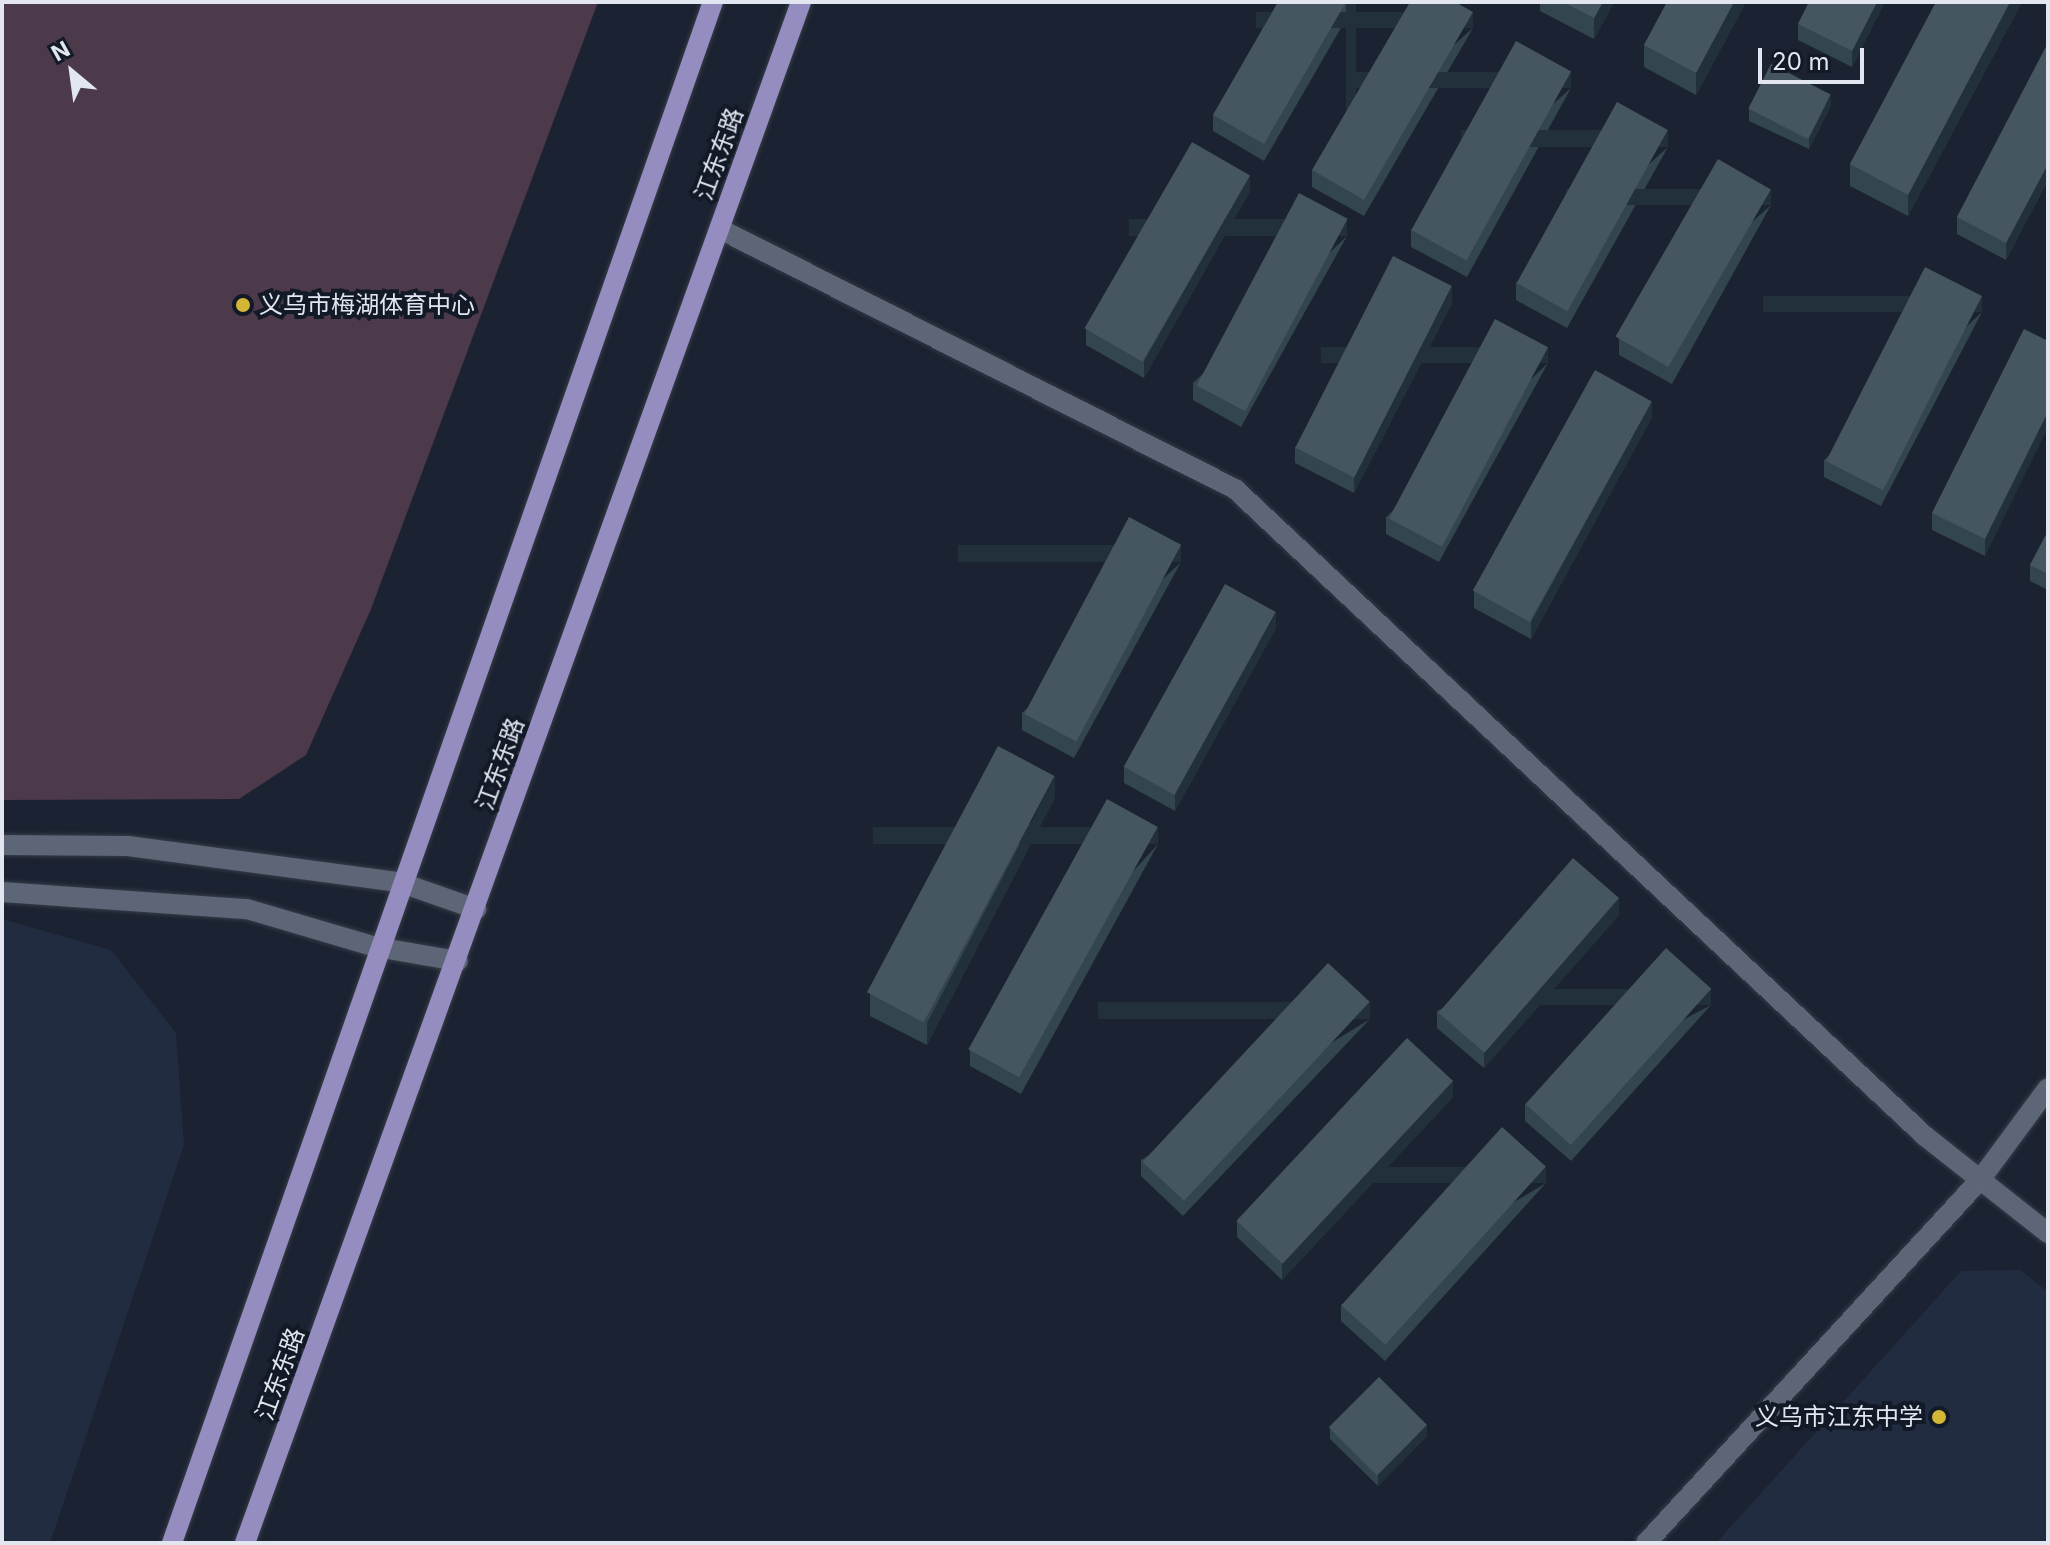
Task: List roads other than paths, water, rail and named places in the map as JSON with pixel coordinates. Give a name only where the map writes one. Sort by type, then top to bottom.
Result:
[{"type":"main road","name":"江东东路","points":[[172,1543],[376,947],[713,2]]},
{"type":"main road","name":"江东东路","points":[[245,1543],[458,961],[801,2]]},
{"type":"street","points":[[720,229],[1235,489],[1913,1126],[2048,1233]]},
{"type":"street","points":[[2,845],[128,846],[399,882],[476,909]]},
{"type":"street","points":[[2,892],[247,909],[376,947],[458,961]]},
{"type":"street","points":[[1646,1543],[1980,1180],[2048,1088]]},
{"type":"place","name":"义乌市梅湖体育中心","points":[[243,305]]},
{"type":"place","name":"义乌市江东中学","points":[[1939,1417]]}]
